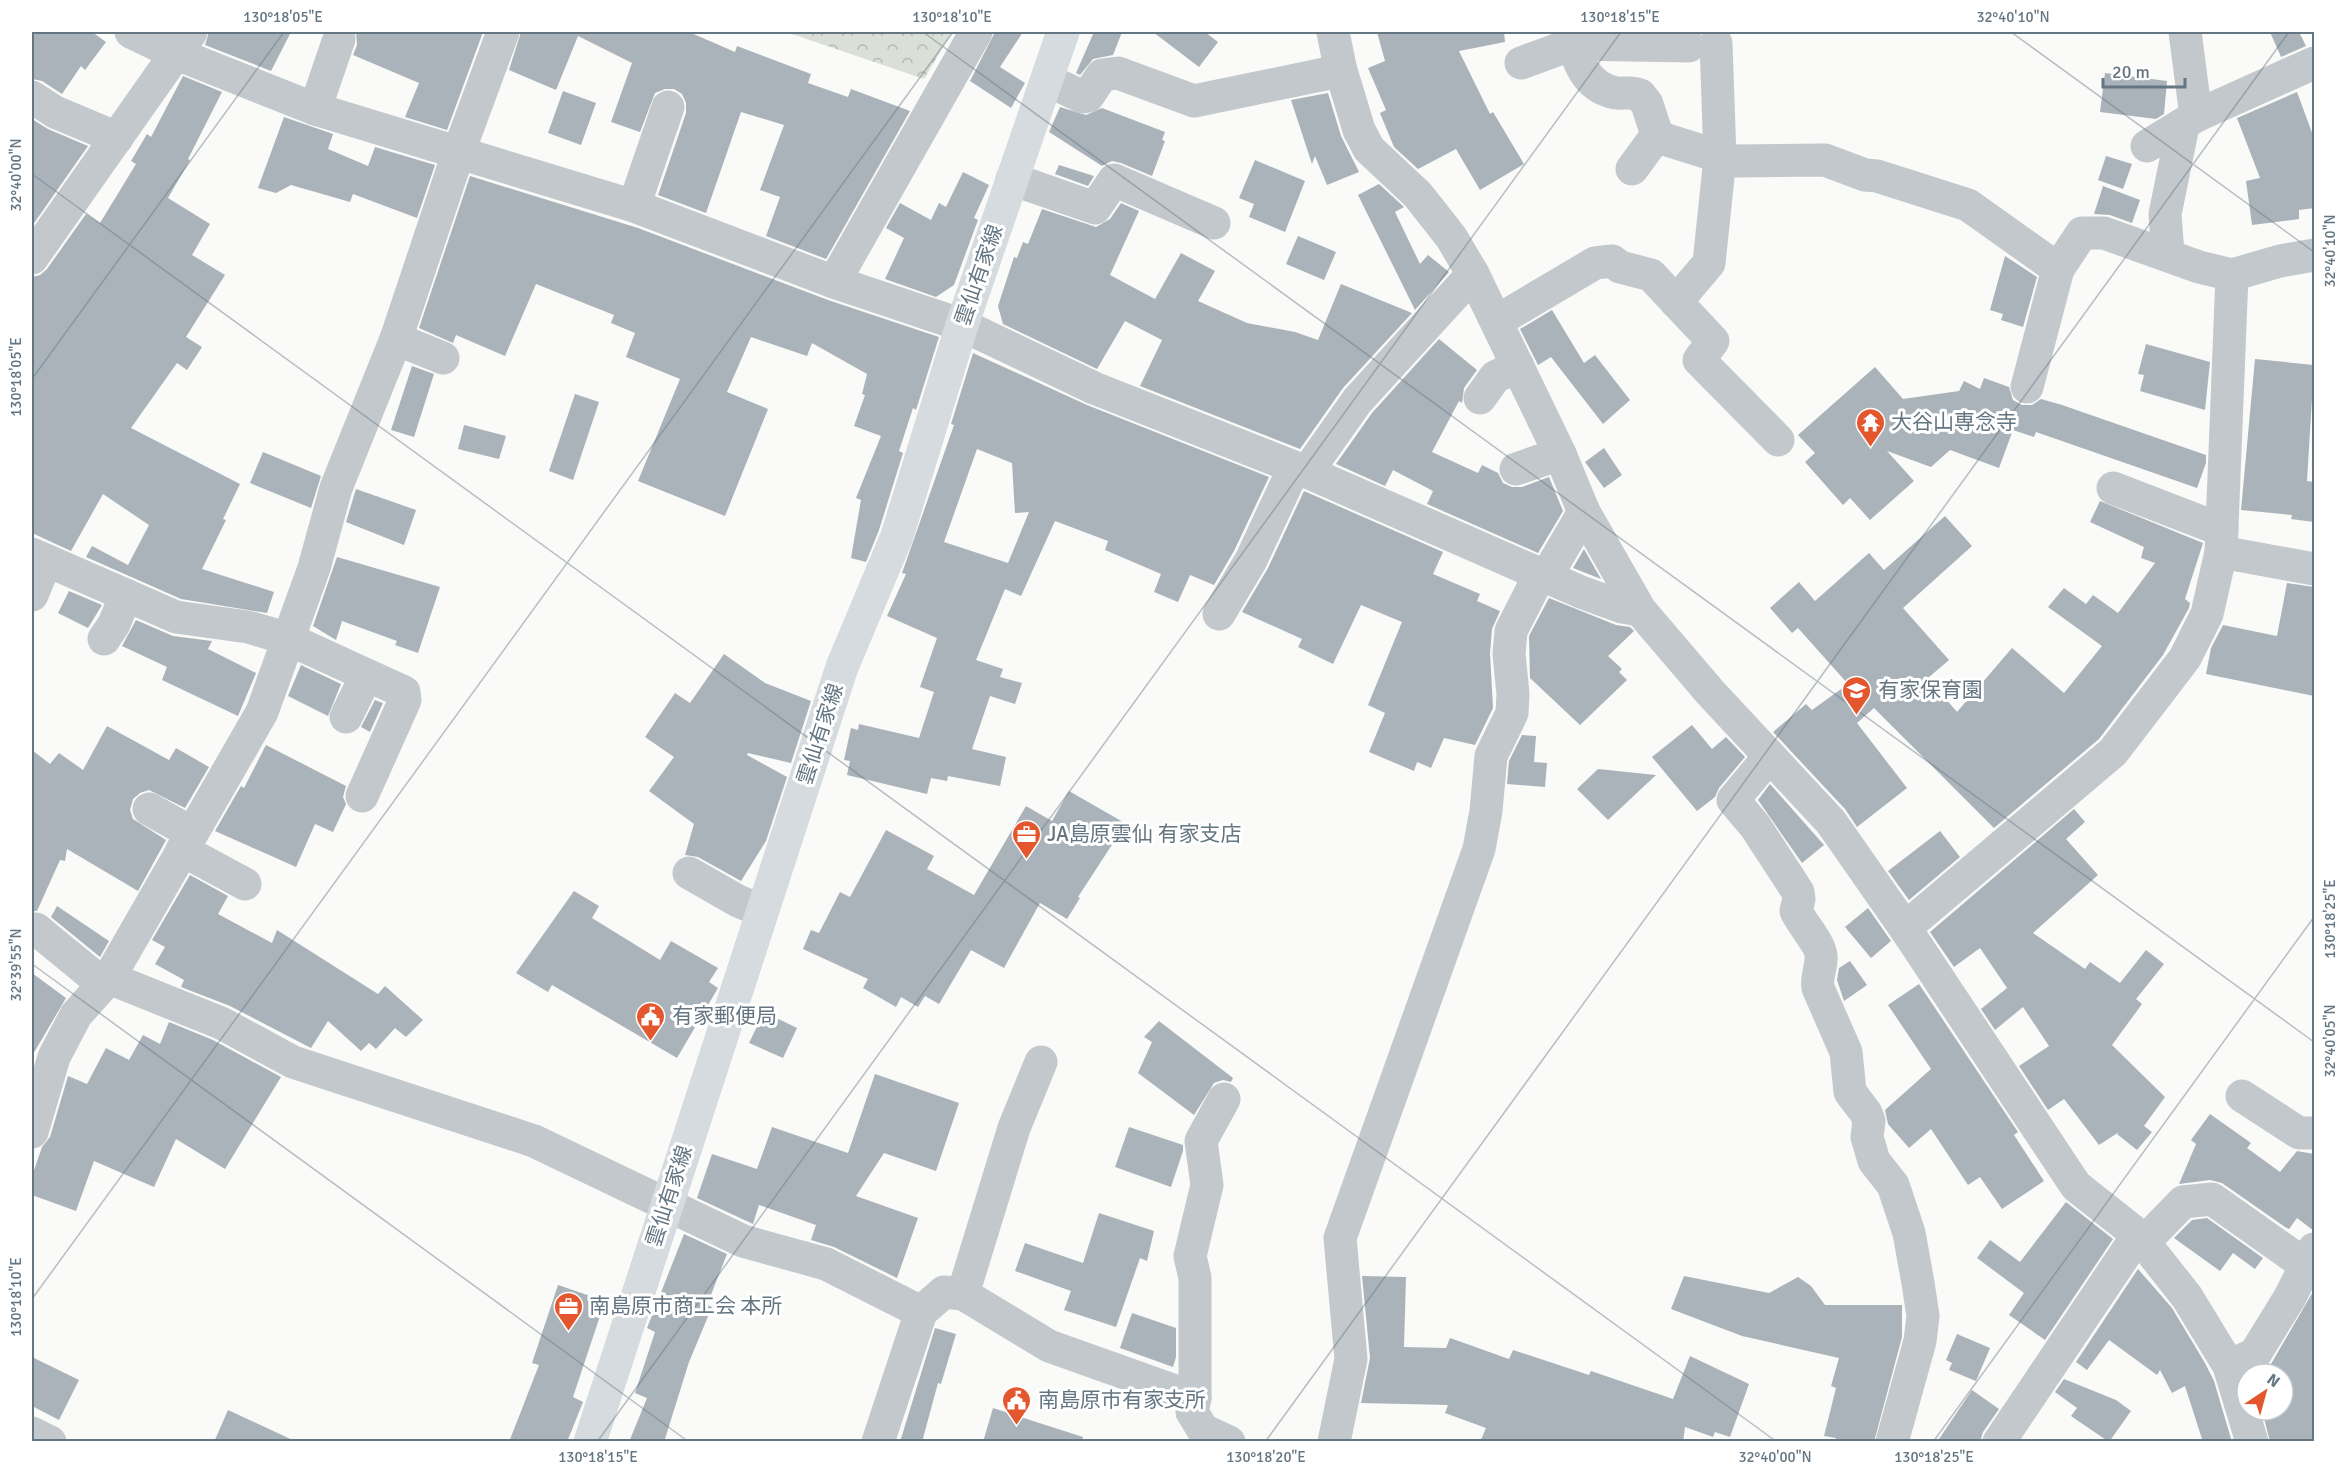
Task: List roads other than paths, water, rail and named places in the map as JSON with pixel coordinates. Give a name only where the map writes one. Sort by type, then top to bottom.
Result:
[{"type":"main road","name":"雲仙有家線","points":[[590,1442],[842,667],[897,536],[962,325],[1063,32]]},
{"type":"street","points":[[131,32],[184,43],[315,109],[634,206],[834,282],[962,325],[1094,388],[1301,470],[1581,592],[1622,607],[1640,610]]},
{"type":"street","points":[[32,1132],[54,1057],[76,1015],[106,981],[262,712],[286,638],[314,568],[336,488],[396,339],[459,152],[503,32]]},
{"type":"street","points":[[834,282],[976,32]]},
{"type":"street","points":[[1333,32],[1340,67],[1359,130],[1370,149],[1418,195],[1451,237],[1473,274],[1560,454],[1584,512],[1640,610],[1769,757],[1831,822],[1905,928],[2076,1186],[2141,1239],[2187,1297],[2229,1366],[2252,1442]]},
{"type":"street","points":[[2168,254],[2165,214],[2189,121],[2185,32]]},
{"type":"street","points":[[315,109],[339,39]]},
{"type":"street","points":[[32,258],[184,43]]},
{"type":"street","points":[[1575,47],[1593,84],[1617,93],[1640,95],[1647,105],[1657,135]]},
{"type":"street","points":[[1521,63],[1575,47],[1707,52],[1720,158],[1709,263],[1676,302]]},
{"type":"street","points":[[2147,146],[2189,121],[2314,63]]},
{"type":"street","points":[[1047,80],[1083,97],[1088,96],[1102,75],[1118,73],[1194,101],[1325,74],[1340,67]]},
{"type":"street","points":[[32,97],[55,112],[117,138]]},
{"type":"street","points":[[634,206],[668,107]]},
{"type":"street","points":[[1657,135],[1734,161],[1825,160],[1866,175],[1877,176],[1953,199],[1968,205],[2058,268]]},
{"type":"street","points":[[1632,168],[1657,135]]},
{"type":"street","points":[[1012,179],[1095,208],[1114,180],[1214,223]]},
{"type":"street","points":[[2027,387],[2058,268],[2082,233],[2104,232],[2199,267],[2232,275],[2280,261],[2314,255]]},
{"type":"street","points":[[1497,321],[1595,263],[1612,261],[1620,267],[1651,275],[1713,341],[1699,360],[1778,440]]},
{"type":"street","points":[[1219,614],[1301,470],[1357,401],[1473,274]]},
{"type":"street","points":[[1905,928],[2113,752],[2186,658],[2207,614],[2221,541],[2232,275]]},
{"type":"street","points":[[396,339],[443,358]]},
{"type":"street","points":[[1480,398],[1495,377],[1518,366]]},
{"type":"street","points":[[1516,470],[1560,454]]},
{"type":"street","points":[[2113,488],[2221,541],[2314,569]]},
{"type":"street","points":[[1334,1442],[1351,1359],[1340,1238],[1479,849],[1486,811],[1491,756],[1512,713],[1513,694],[1509,654],[1511,632],[1543,575],[1584,512]]},
{"type":"street","points":[[32,594],[39,557],[176,617],[248,627],[286,638],[404,692],[405,700],[363,796]]},
{"type":"street","points":[[104,639],[114,624],[126,595]]},
{"type":"street","points":[[346,717],[366,676]]},
{"type":"street","points":[[1769,757],[1733,801],[1755,826],[1798,892],[1796,911],[1822,958],[1816,977],[1818,988],[1846,1052],[1850,1092],[1866,1113],[1869,1121],[1867,1137],[1874,1161],[1893,1185],[1911,1243],[1923,1316],[1920,1341],[1892,1442]]},
{"type":"street","points":[[148,808],[187,842],[245,884]]},
{"type":"street","points":[[689,873],[738,901],[762,911]]},
{"type":"street","points":[[36,929],[106,981],[221,1023],[293,1062],[534,1141],[743,1241],[826,1264],[921,1311]]},
{"type":"street","points":[[963,1294],[1014,1128],[1041,1062]]},
{"type":"street","points":[[2242,1096],[2299,1133],[2314,1133]]},
{"type":"street","points":[[1224,1100],[1201,1142],[1207,1185],[1190,1256],[1195,1278],[1195,1398],[1192,1412],[1203,1430],[1229,1442]]},
{"type":"street","points":[[1999,1442],[2141,1239],[2183,1202],[2212,1199],[2312,1262],[2254,1354],[2229,1366]]},
{"type":"street","points":[[878,1442],[921,1311],[944,1292],[963,1294],[1049,1346],[1195,1398]]},
{"type":"street","points":[[32,1433],[50,1442]]},
{"type":"place","name":"大谷山専念寺","points":[[1870,448]]},
{"type":"place","name":"有家保育園","points":[[1857,716]]},
{"type":"place","name":"JA島原雲仙 有家支店","points":[[1026,860]]},
{"type":"place","name":"有家郵便局","points":[[651,1042]]},
{"type":"place","name":"南島原市商工会 本所","points":[[568,1332]]},
{"type":"place","name":"南島原市有家支所","points":[[1017,1426]]}]
